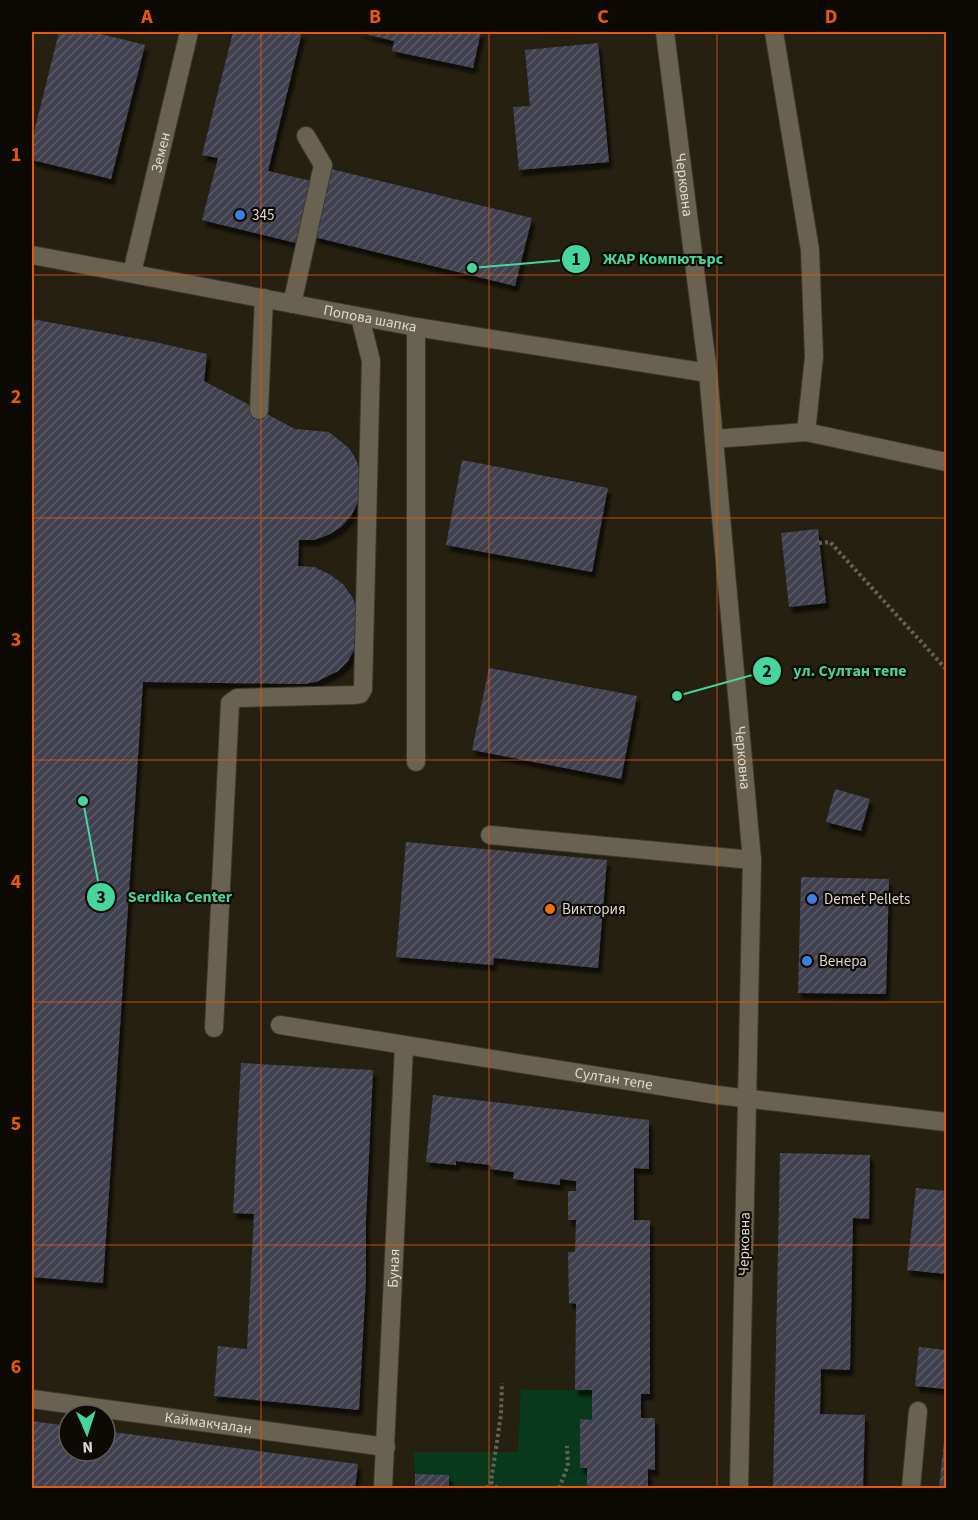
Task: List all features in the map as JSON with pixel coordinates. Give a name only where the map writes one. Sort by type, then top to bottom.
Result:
[{"type":"street","name":"Земен","points":[[132,273],[189,32]]},
{"type":"street","name":"Черковна","points":[[665,32],[708,373],[752,860],[739,1488]]},
{"type":"street","points":[[774,32],[810,250],[814,357],[806,432]]},
{"type":"street","points":[[292,304],[323,165],[306,136]]},
{"type":"street","name":"Попова шапка","points":[[32,255],[416,327],[708,373]]},
{"type":"street","points":[[259,410],[264,298]]},
{"type":"street","points":[[214,1028],[230,704],[237,698],[354,695],[360,694],[363,689],[371,361],[360,317]]},
{"type":"street","points":[[416,327],[416,762]]},
{"type":"street","points":[[714,439],[806,432],[946,462]]},
{"type":"street","points":[[490,835],[752,860]]},
{"type":"street","name":"Султан тепе","points":[[280,1025],[747,1098],[946,1122]]},
{"type":"street","name":"Буная","points":[[383,1488],[404,1046]]},
{"type":"street","name":"Каймакчалан","points":[[32,1399],[386,1447]]},
{"type":"street","points":[[911,1488],[918,1411]]},
{"type":"path","points":[[819,543],[830,542],[946,669]]},
{"type":"path","points":[[486,1488],[491,1482],[501,1414],[502,1383]]},
{"type":"path","points":[[559,1488],[567,1466],[567,1446]]},
{"type":"path","points":[[491,1482],[497,1488]]},
{"type":"green space","points":[[521,1390],[592,1390],[592,1420],[580,1420],[580,1468],[587,1468],[587,1488],[449,1488],[449,1475],[415,1474],[414,1452],[518,1452]]},
{"type":"building","points":[[59,32],[93,32],[145,45],[111,179],[32,160],[32,140]]},
{"type":"building","points":[[233,32],[302,32],[268,171],[312,181],[296,243],[202,220],[218,158],[202,155]]},
{"type":"building","points":[[358,32],[481,32],[473,68],[392,51],[394,41]]},
{"type":"building","points":[[598,43],[609,162],[519,170],[513,107],[530,106],[525,50]]},
{"type":"building","points":[[331,169],[532,218],[515,286],[314,237]]},
{"type":"building","points":[[32,319],[207,354],[204,381],[295,429],[329,432],[349,448],[360,472],[361,487],[358,502],[351,516],[341,527],[328,535],[314,540],[299,540],[298,566],[314,567],[343,584],[353,598],[359,616],[359,634],[355,648],[348,661],[338,671],[316,682],[304,684],[143,682],[103,1283],[32,1277]]},
{"type":"building","points":[[462,460],[608,488],[592,572],[446,545]]},
{"type":"building","points":[[818,529],[826,603],[789,607],[781,533]]},
{"type":"building","points":[[489,668],[637,696],[621,779],[472,750]]},
{"type":"building","points":[[835,789],[870,799],[861,831],[826,822]]},
{"type":"building","points":[[406,842],[607,860],[598,968],[494,958],[493,965],[396,957]]},
{"type":"building","points":[[801,877],[889,879],[886,994],[798,993]]},
{"type":"building","points":[[241,1063],[373,1070],[359,1410],[214,1396],[218,1346],[247,1349],[254,1214],[233,1213]]},
{"type":"building","points":[[433,1095],[649,1120],[649,1169],[634,1168],[634,1220],[650,1220],[650,1394],[641,1394],[641,1418],[655,1418],[655,1470],[648,1469],[648,1488],[587,1488],[587,1468],[580,1468],[580,1419],[592,1420],[592,1390],[575,1390],[576,1304],[569,1303],[568,1252],[575,1252],[576,1220],[568,1220],[568,1191],[576,1191],[576,1181],[560,1179],[560,1185],[513,1179],[514,1172],[490,1169],[490,1165],[456,1161],[456,1165],[426,1162]]},
{"type":"building","points":[[780,1153],[870,1155],[869,1219],[853,1218],[850,1370],[821,1369],[820,1414],[865,1415],[863,1488],[773,1488]]},
{"type":"building","points":[[916,1188],[946,1191],[946,1274],[907,1270]]},
{"type":"building","points":[[919,1347],[946,1350],[946,1389],[915,1386]]},
{"type":"building","points":[[32,1421],[57,1424],[57,1463],[117,1463],[117,1433],[358,1464],[355,1488],[32,1488]]},
{"type":"building","points":[[944,1441],[946,1441],[946,1488],[939,1488]]},
{"type":"building","points":[[415,1474],[449,1475],[449,1488],[415,1488]]},
{"type":"place","name":"345","points":[[240,215]]},
{"type":"place","name":"ЖАР Компютърс","points":[[472,268]]},
{"type":"place","name":"ул. Султан тепе","points":[[677,696]]},
{"type":"place","name":"Serdika Center","points":[[83,801]]},
{"type":"place","name":"Demet Pellets","points":[[812,899]]},
{"type":"place","name":"Виктория","points":[[550,909]]},
{"type":"place","name":"Венера","points":[[807,961]]}]
